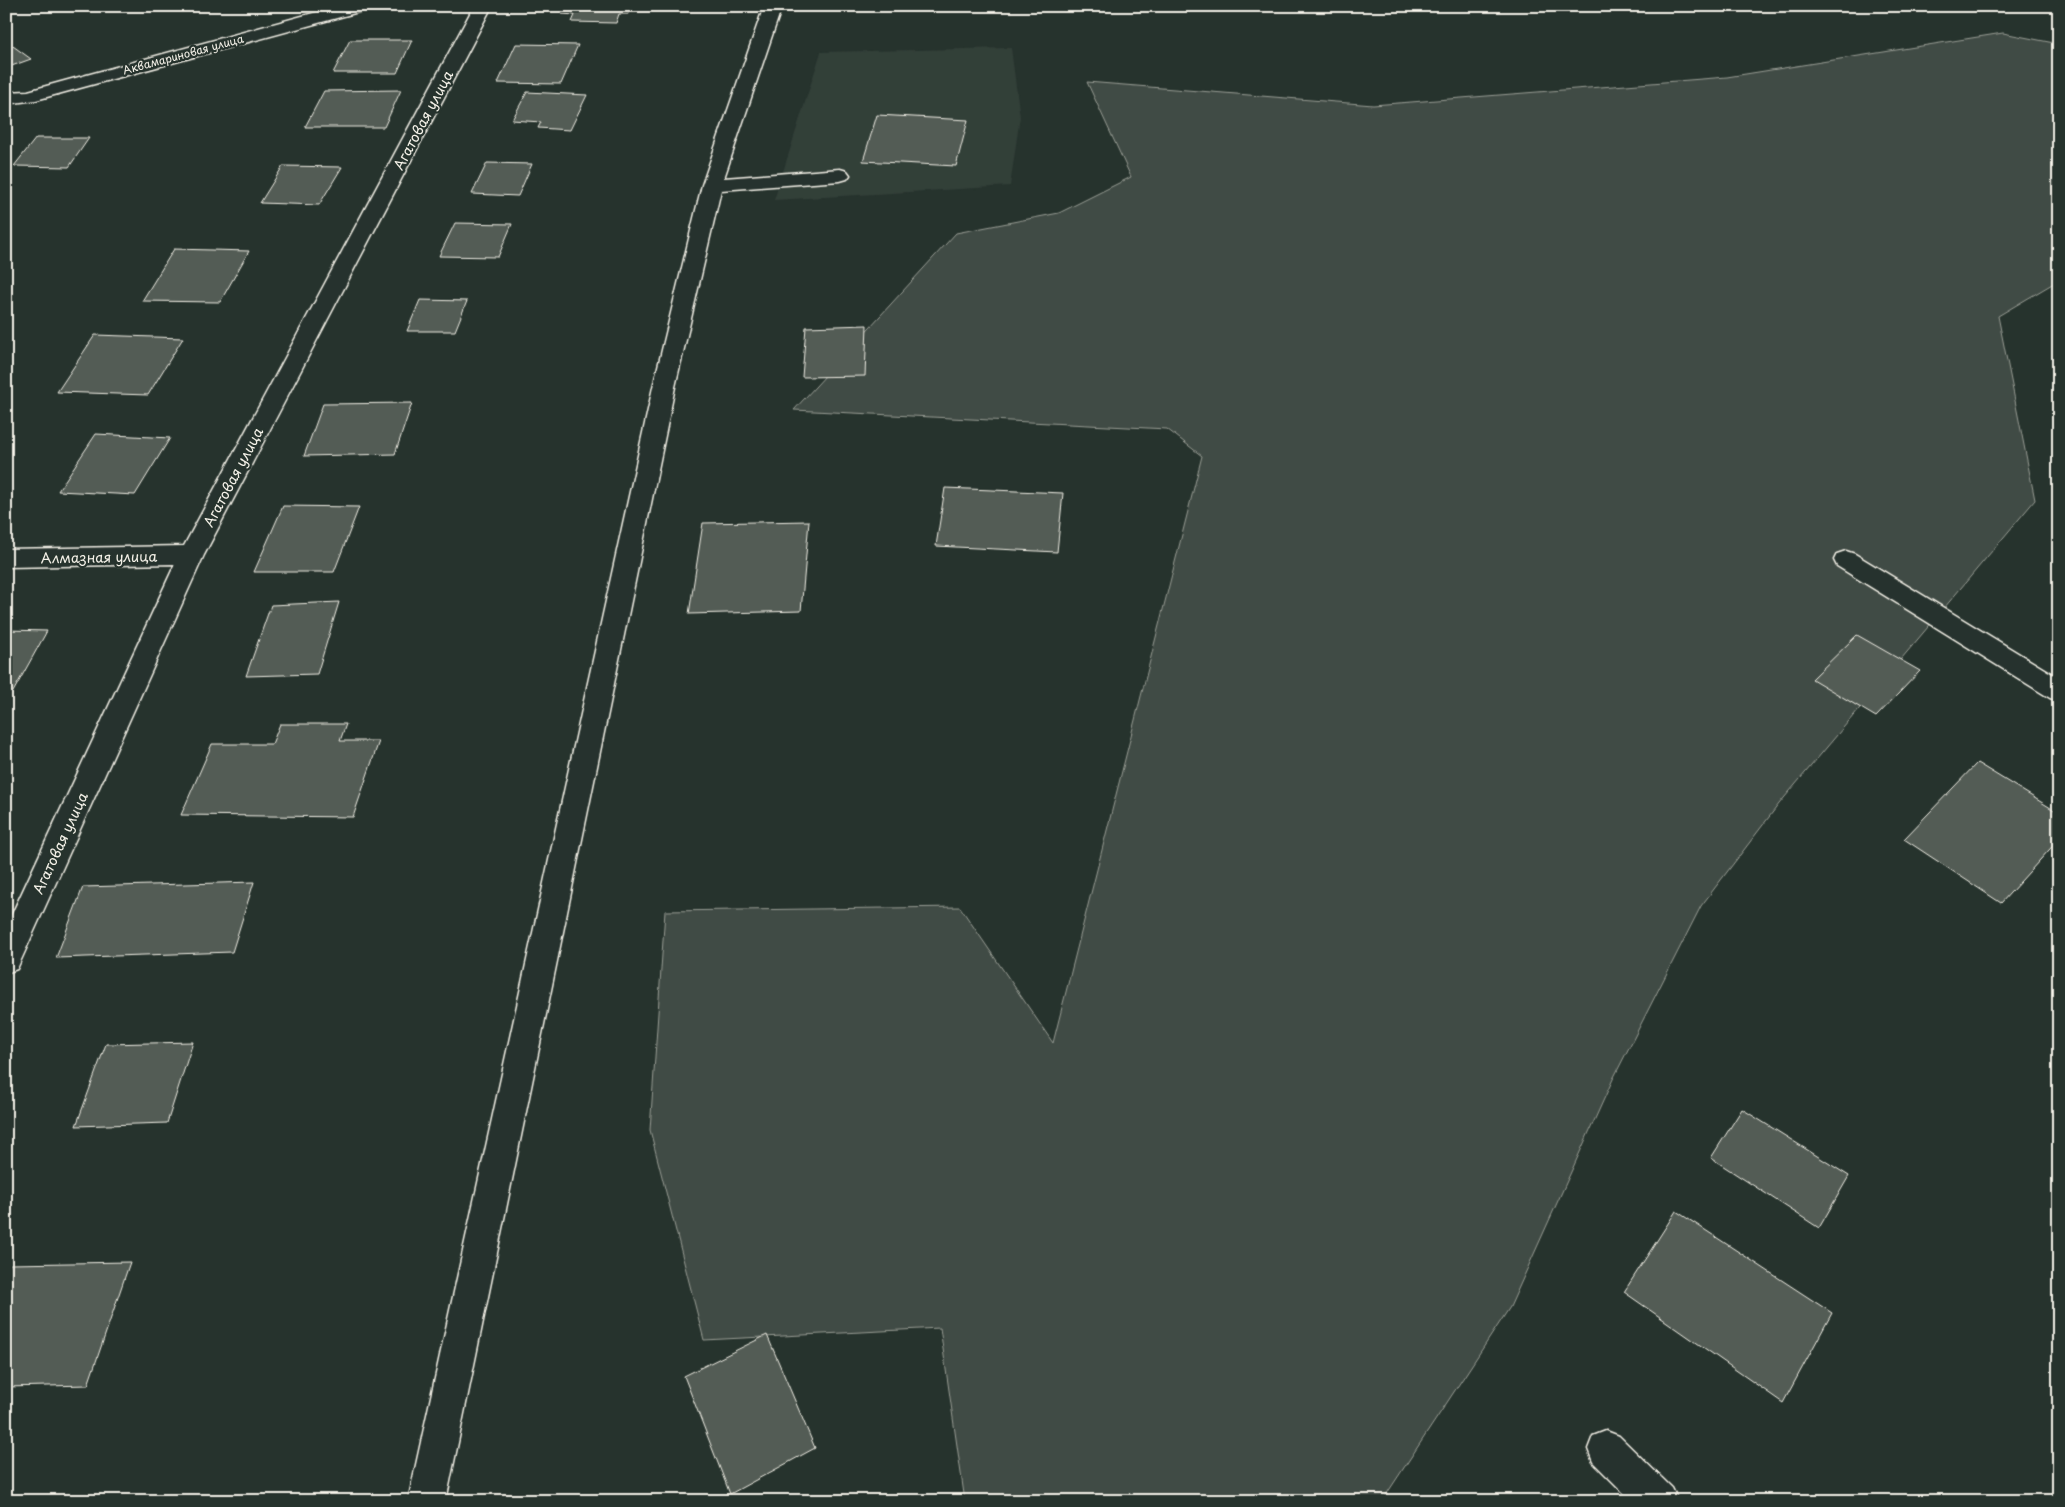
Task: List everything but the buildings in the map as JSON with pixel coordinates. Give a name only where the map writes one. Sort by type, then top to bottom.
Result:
[{"type":"street","name":"Аквамариновая улица","points":[[6,98],[29,96],[360,6]]},
{"type":"street","name":"Агатовая улица","points":[[6,960],[192,555],[483,6]]},
{"type":"street","points":[[427,1501],[662,396],[712,185],[772,6]]},
{"type":"street","points":[[712,185],[840,175]]},
{"type":"street","name":"Алмазная улица","points":[[6,558],[192,555]]},
{"type":"street","points":[[1846,560],[2059,691]]},
{"type":"street","points":[[1606,1449],[1658,1501]]},
{"type":"shaded area","points":[[2003,33],[2059,44],[2059,280],[1998,316],[2035,500],[1779,804],[1701,906],[1613,1079],[1510,1307],[1382,1501],[965,1501],[940,1328],[704,1340],[650,1130],[665,911],[960,907],[1053,1043],[1202,456],[1167,429],[794,410],[956,233],[1059,213],[1131,177],[1087,82],[1373,105],[1727,77]]},
{"type":"shaded area","points":[[1011,48],[1020,117],[1010,186],[774,200],[821,52]]}]
